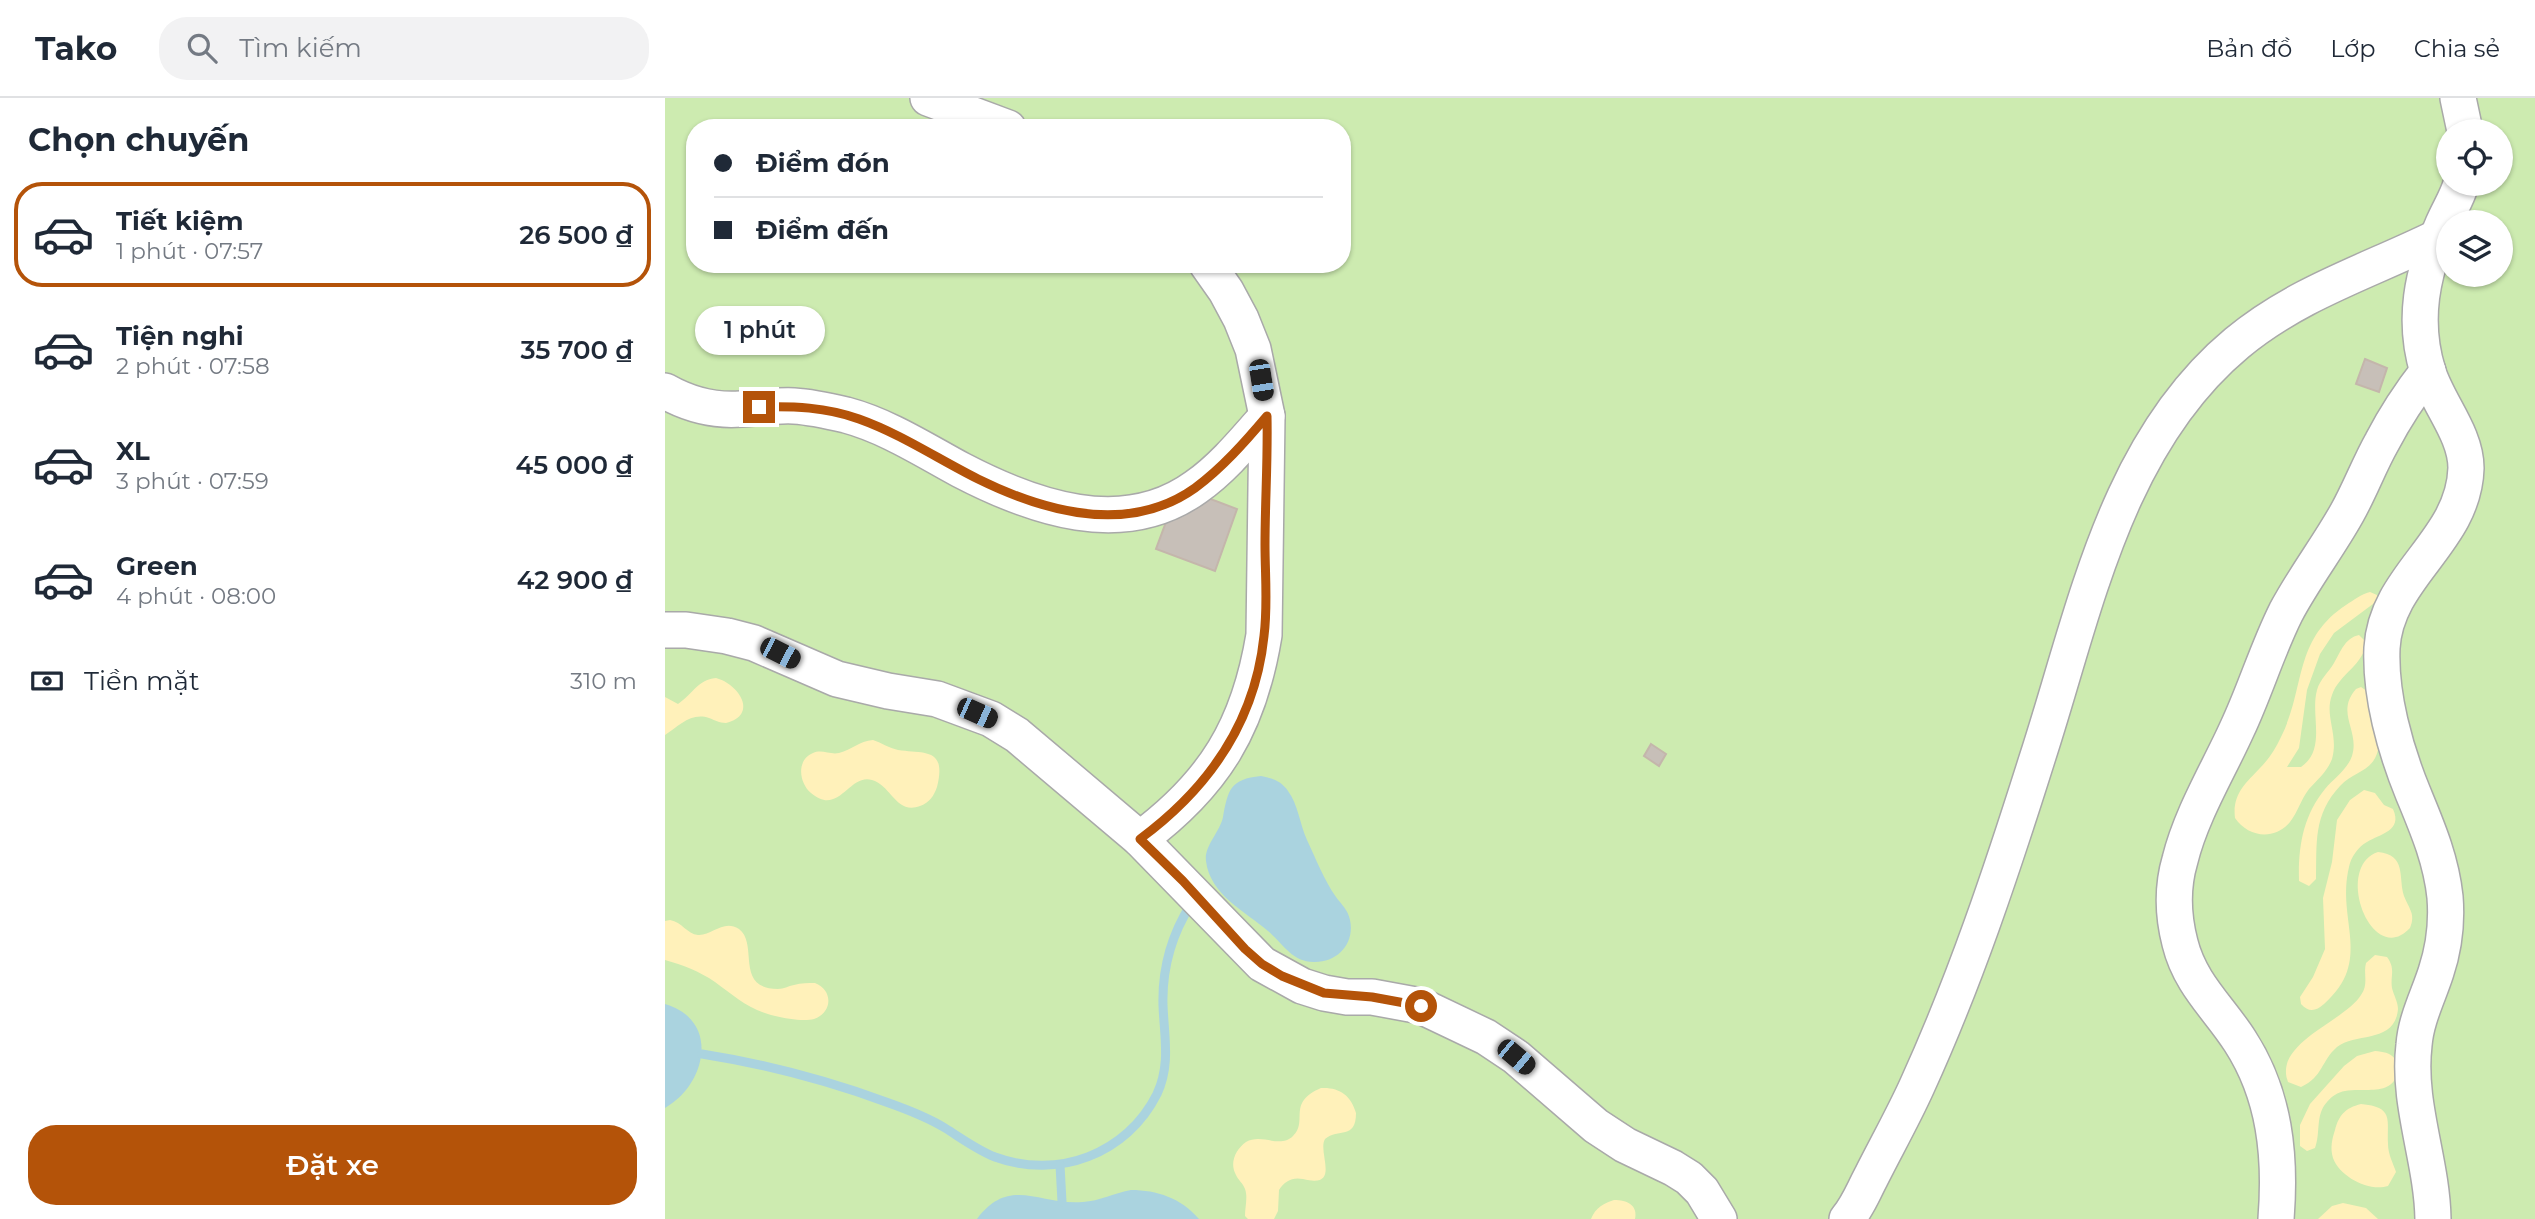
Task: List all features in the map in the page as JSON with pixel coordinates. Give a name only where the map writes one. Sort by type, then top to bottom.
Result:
[{"type":"lane","points":[[928,98],[984,119]]},
{"type":"lane","points":[[2458,98],[2462,119]]},
{"type":"lane","points":[[1847,1219],[1862,1197],[1896,1131],[1953,1002],[2011,838],[2103,551],[2142,461],[2161,429],[2183,398],[2208,370],[2269,318],[2305,296],[2436,238]]},
{"type":"lane","points":[[2433,1219],[2431,1188],[2417,1116],[2413,1063],[2418,1020],[2442,949],[2445,898],[2435,845],[2399,753],[2389,713],[2382,663],[2385,627],[2391,608],[2401,589],[2432,552],[2447,528],[2456,509],[2466,470],[2462,444],[2437,397],[2421,345],[2419,308],[2424,276],[2436,243]]},
{"type":"lane","points":[[1140,839],[1168,818],[1193,794],[1215,766],[1243,715],[1259,670],[1264,635],[1267,416],[1253,349],[1241,319],[1213,273]]},
{"type":"lane","points":[[2276,1219],[2277,1158],[2267,1097],[2240,1041],[2212,1007],[2188,967],[2176,924],[2174,901],[2178,869],[2185,843],[2213,777],[2237,730],[2286,612],[2349,511],[2397,414],[2428,372]]},
{"type":"lane","points":[[665,391],[684,400],[721,409],[793,406],[826,410],[858,419],[1018,496],[1097,516],[1148,510],[1195,488],[1242,445],[1267,416]]},
{"type":"lane","points":[[665,631],[686,630],[727,636],[767,648],[837,679],[937,699],[991,719],[1017,735],[1140,839],[1262,964],[1302,986],[1324,993],[1372,997],[1421,1006],[1486,1037],[1516,1057],[1596,1126],[1625,1145],[1689,1178],[1702,1191],[1719,1219]]},
{"type":"green space","points":[[665,98],[2535,98],[2535,1219],[665,1219]]},
{"type":"sand","points":[[2370,592],[2377,595],[2377,601],[2334,633],[2320,654],[2307,690],[2299,748],[2287,767],[2301,767],[2309,760],[2316,741],[2315,700],[2318,686],[2344,646],[2359,635],[2366,642],[2365,650],[2335,688],[2330,703],[2334,750],[2330,764],[2309,789],[2293,818],[2284,828],[2269,834],[2254,833],[2235,818],[2238,796],[2279,741],[2289,718],[2303,665],[2317,633],[2346,605]]},
{"type":"sand","points":[[716,678],[732,686],[738,693],[742,700],[742,713],[726,723],[703,717],[691,718],[665,735],[665,697],[678,704],[700,684]]},
{"type":"sand","points":[[2361,687],[2370,693],[2378,750],[2372,763],[2345,781],[2325,808],[2318,830],[2316,879],[2309,886],[2299,881],[2303,832],[2318,799],[2344,770],[2352,756],[2354,747],[2348,706],[2356,689]]},
{"type":"sand","points":[[873,740],[895,749],[931,755],[936,759],[939,774],[936,790],[929,801],[912,808],[905,806],[872,780],[857,782],[837,798],[829,800],[821,799],[807,789],[801,772],[808,756],[816,752],[839,753]]},
{"type":"sand","points":[[2364,790],[2375,793],[2384,805],[2393,809],[2395,822],[2389,831],[2361,847],[2351,860],[2346,887],[2350,939],[2347,972],[2339,988],[2324,1004],[2310,1010],[2301,1004],[2300,997],[2313,977],[2325,949],[2323,898],[2332,862],[2337,820],[2350,800]]},
{"type":"sand","points":[[2378,852],[2393,857],[2397,862],[2404,896],[2412,915],[2410,928],[2396,937],[2383,936],[2371,926],[2358,893],[2359,876],[2365,861]]},
{"type":"sand","points":[[670,920],[698,935],[728,926],[739,929],[745,936],[749,965],[756,982],[778,989],[815,983],[821,986],[828,996],[825,1011],[814,1019],[804,1020],[771,1015],[741,1001],[703,975],[665,960],[665,921]]},
{"type":"sand","points":[[2375,955],[2387,957],[2391,965],[2392,988],[2398,1009],[2390,1028],[2337,1047],[2318,1074],[2301,1087],[2288,1082],[2286,1068],[2291,1056],[2300,1044],[2352,1005],[2361,995],[2365,987],[2366,963]]},
{"type":"sand","points":[[2375,1051],[2389,1054],[2396,1061],[2398,1070],[2394,1081],[2389,1086],[2375,1090],[2352,1090],[2335,1095],[2321,1112],[2315,1148],[2307,1151],[2300,1146],[2300,1125],[2310,1104],[2344,1066],[2357,1056]]},
{"type":"sand","points":[[1321,1088],[1339,1091],[1347,1097],[1356,1113],[1353,1127],[1325,1139],[1323,1145],[1326,1168],[1322,1179],[1289,1180],[1279,1190],[1278,1211],[1274,1219],[1248,1219],[1245,1216],[1246,1192],[1233,1166],[1239,1148],[1246,1142],[1258,1139],[1288,1140],[1297,1130],[1304,1100]]},
{"type":"sand","points":[[2361,1104],[2379,1108],[2387,1116],[2389,1151],[2396,1172],[2388,1186],[2372,1187],[2348,1177],[2333,1158],[2332,1144],[2339,1120],[2347,1110]]},
{"type":"sand","points":[[1614,1200],[1630,1204],[1635,1210],[1635,1219],[1591,1219],[1600,1206]]},
{"type":"sand","points":[[2343,1203],[2366,1208],[2378,1219],[2318,1219],[2332,1206]]},
{"type":"water","points":[[1261,776],[1279,782],[1291,796],[1320,869],[1349,916],[1350,936],[1343,950],[1331,959],[1315,962],[1294,956],[1221,893],[1209,873],[1207,850],[1221,823],[1229,793],[1237,783]]},
{"type":"water","points":[[665,1004],[683,1012],[694,1024],[700,1038],[701,1053],[698,1069],[690,1084],[665,1108]]},
{"type":"water","points":[[1131,1190],[1168,1197],[1199,1219],[977,1219],[1001,1198],[1014,1195],[1083,1202]]},
{"type":"building","points":[[2365,359],[2387,368],[2379,392],[2356,384]]},
{"type":"building","points":[[1179,487],[1237,509],[1215,571],[1156,549]]},
{"type":"building","points":[[1651,744],[1666,754],[1659,766],[1644,756]]},
{"type":"waterway","points":[[702,1054],[818,1080],[909,1110],[995,1157],[1043,1165],[1088,1157],[1128,1132],[1144,1115],[1157,1094],[1164,1072],[1166,1050],[1163,1005],[1166,965],[1178,927],[1191,904]]},
{"type":"waterway","points":[[1060,1165],[1062,1202]]},
{"type":"route","points":[[759,407],[793,406],[826,410],[858,419],[1018,496],[1076,513],[1097,516],[1148,510],[1195,488],[1242,445],[1267,416],[1266,599],[1259,670],[1241,720],[1215,766],[1193,794],[1168,818],[1140,839],[1183,881],[1245,949],[1282,976],[1324,993],[1397,1000],[1421,1006]]}]
